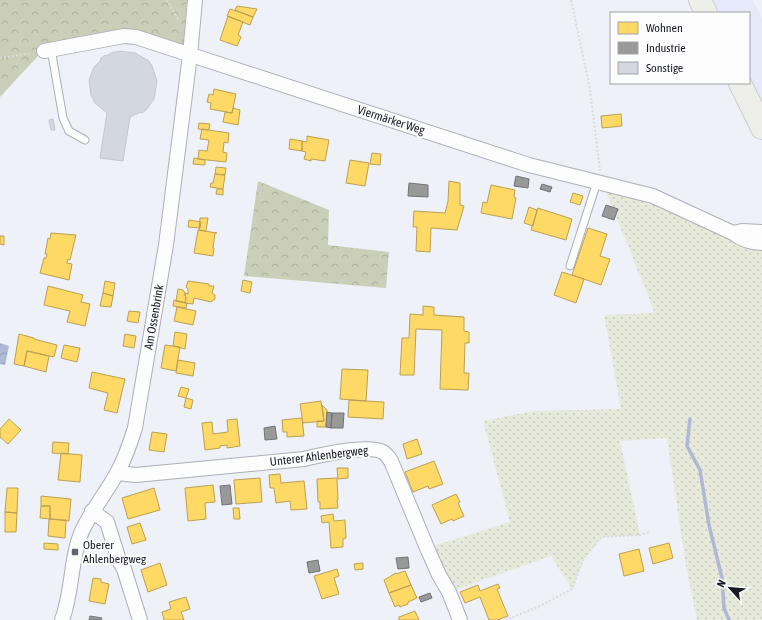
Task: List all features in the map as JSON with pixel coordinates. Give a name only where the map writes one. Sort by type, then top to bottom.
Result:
[{"type":"main road","points":[[700,0],[706,12]]},
{"type":"main road","points":[[740,84],[762,128]]},
{"type":"street","name":"Am Ossenbrink","points":[[62,620],[66,610],[75,552],[82,532],[92,511],[117,473],[128,451],[135,428],[166,245],[190,55],[195,0]]},
{"type":"street","name":"Viermärker Weg","points":[[48,50],[129,36],[136,37],[529,165],[653,196],[733,233],[741,239],[754,243],[762,243]]},
{"type":"street","name":"Viermärker Weg","points":[[733,233],[742,231],[762,232]]},
{"type":"street","name":"Unterer Ahlenbergweg","points":[[117,473],[136,475],[304,459],[329,452],[365,449],[376,449],[384,452],[391,461],[427,548],[439,575],[449,592],[460,620]]},
{"type":"street","points":[[92,511],[107,522],[140,620]]},
{"type":"lane","points":[[48,50],[63,118],[69,130],[85,140]]},
{"type":"lane","points":[[570,266],[600,183]]},
{"type":"path","points":[[167,0],[170,5]]},
{"type":"path","points":[[571,0],[590,89],[600,183]]},
{"type":"path","points":[[0,58],[48,50]]},
{"type":"path","points":[[505,620],[538,607],[572,590],[584,558],[602,537],[640,535],[650,532]]},
{"type":"shaded area","points":[[700,0],[752,0],[760,13],[762,19],[762,128],[749,84],[750,12],[706,12]]},
{"type":"green space","points":[[0,0],[187,0],[183,47],[122,38],[48,45],[0,97]]},
{"type":"green space","points":[[258,181],[329,210],[328,245],[389,252],[386,288],[244,276]]},
{"type":"green space","points":[[603,184],[762,243],[762,620],[697,620],[685,560],[667,438],[620,441],[640,535],[602,537],[584,558],[572,589],[551,556],[449,592],[427,548],[510,522],[483,421],[533,411],[621,409],[604,315],[655,313]]},
{"type":"water","points":[[0,343],[9,346],[5,365],[0,364]]},
{"type":"building: Wohnen","points":[[237,6],[257,9],[253,17],[235,10]]},
{"type":"building: Wohnen","points":[[230,9],[253,17],[250,25],[227,16]]},
{"type":"building: Wohnen","points":[[228,16],[243,22],[238,35],[241,37],[237,46],[220,40]]},
{"type":"building: Wohnen","points":[[214,89],[236,94],[232,113],[210,109],[211,103],[207,102],[209,94],[213,95]]},
{"type":"building: Wohnen","points":[[233,108],[240,110],[238,125],[223,122],[225,112],[232,113]]},
{"type":"building: Wohnen","points":[[621,114],[622,126],[602,128],[601,116]]},
{"type":"building: Wohnen","points":[[199,123],[210,124],[209,130],[198,129]]},
{"type":"building: Wohnen","points":[[202,129],[229,133],[228,143],[224,142],[223,152],[227,153],[226,162],[198,159],[199,150],[207,151],[209,140],[200,139]]},
{"type":"building: Wohnen","points":[[307,136],[329,140],[325,161],[311,159],[311,161],[304,159],[306,152],[302,151],[302,141],[307,142]]},
{"type":"building: Wohnen","points":[[290,139],[302,141],[302,151],[289,149]]},
{"type":"building: Wohnen","points":[[372,153],[381,154],[380,165],[370,164]]},
{"type":"building: Wohnen","points":[[194,158],[205,160],[205,165],[193,164]]},
{"type":"building: Wohnen","points":[[350,160],[369,163],[365,186],[346,183]]},
{"type":"building: Wohnen","points":[[216,167],[226,168],[225,175],[215,174]]},
{"type":"building: Wohnen","points":[[215,174],[225,175],[223,189],[210,187],[211,183],[213,183]]},
{"type":"building: Wohnen","points":[[449,181],[460,183],[460,205],[464,206],[457,230],[431,228],[430,252],[416,251],[417,227],[413,227],[414,211],[445,213],[448,201]]},
{"type":"building: Wohnen","points":[[491,185],[515,190],[514,197],[516,198],[512,219],[481,213],[483,202],[487,203]]},
{"type":"building: Wohnen","points":[[217,189],[223,189],[223,195],[216,194]]},
{"type":"building: Wohnen","points":[[573,193],[583,196],[580,205],[570,202]]},
{"type":"building: Wohnen","points":[[529,207],[537,210],[533,226],[524,223]]},
{"type":"building: Wohnen","points":[[538,208],[572,219],[566,240],[531,230]]},
{"type":"building: Wohnen","points":[[200,218],[208,218],[206,231],[199,230]]},
{"type":"building: Wohnen","points":[[189,220],[201,222],[200,228],[188,227]]},
{"type":"building: Wohnen","points":[[588,228],[607,234],[600,256],[610,259],[601,285],[572,275]]},
{"type":"building: Wohnen","points":[[198,230],[217,233],[215,233],[213,256],[194,253]]},
{"type":"building: Wohnen","points":[[51,233],[76,235],[70,260],[68,259],[67,263],[72,264],[69,280],[40,273],[44,258],[46,258],[47,254],[45,254],[48,238],[50,239]]},
{"type":"building: Wohnen","points":[[0,236],[4,236],[4,245],[0,244]]},
{"type":"building: Wohnen","points":[[562,272],[584,279],[576,303],[554,295]]},
{"type":"building: Wohnen","points":[[243,280],[252,282],[250,293],[241,291]]},
{"type":"building: Wohnen","points":[[105,281],[115,283],[113,296],[103,293]]},
{"type":"building: Wohnen","points":[[188,281],[214,286],[212,293],[215,295],[215,299],[211,302],[194,298],[193,304],[185,303],[185,293],[188,294],[188,289],[186,287]]},
{"type":"building: Wohnen","points":[[48,286],[83,295],[81,302],[90,304],[85,326],[67,322],[70,311],[44,305]]},
{"type":"building: Wohnen","points":[[178,289],[183,290],[185,293],[185,303],[176,301]]},
{"type":"building: Wohnen","points":[[103,293],[113,296],[111,307],[100,306]]},
{"type":"building: Wohnen","points":[[174,300],[187,303],[186,308],[173,306]]},
{"type":"building: Wohnen","points":[[423,306],[434,307],[434,315],[464,317],[464,331],[469,332],[469,343],[465,343],[464,373],[469,373],[468,390],[440,389],[442,330],[416,329],[414,375],[400,375],[402,338],[409,338],[410,314],[423,315]]},
{"type":"building: Wohnen","points":[[177,307],[196,311],[193,325],[174,321]]},
{"type":"building: Wohnen","points":[[129,311],[140,312],[138,323],[127,321]]},
{"type":"building: Wohnen","points":[[175,332],[187,334],[185,349],[173,346]]},
{"type":"building: Wohnen","points":[[19,334],[57,345],[54,357],[27,351],[24,366],[14,364]]},
{"type":"building: Wohnen","points":[[125,334],[136,336],[134,348],[123,346]]},
{"type":"building: Wohnen","points":[[64,345],[80,348],[77,362],[61,358]]},
{"type":"building: Wohnen","points":[[165,345],[180,347],[176,371],[161,368]]},
{"type":"building: Wohnen","points":[[27,351],[49,356],[46,372],[24,366]]},
{"type":"building: Wohnen","points":[[178,360],[195,363],[193,376],[176,373]]},
{"type":"building: Wohnen","points":[[342,369],[368,370],[366,401],[340,399]]},
{"type":"building: Wohnen","points":[[92,372],[125,379],[117,413],[104,410],[108,393],[89,388]]},
{"type":"building: Wohnen","points":[[181,387],[189,389],[186,398],[178,396]]},
{"type":"building: Wohnen","points":[[186,398],[193,400],[191,409],[184,407]]},
{"type":"building: Wohnen","points":[[349,400],[384,402],[383,419],[348,417]]},
{"type":"building: Wohnen","points":[[321,401],[324,421],[303,423],[300,404]]},
{"type":"building: Wohnen","points":[[322,405],[327,410],[326,427],[317,427],[317,421],[324,421]]},
{"type":"building: Wohnen","points":[[302,418],[304,436],[287,437],[287,432],[283,432],[282,420]]},
{"type":"building: Wohnen","points":[[9,419],[21,430],[8,444],[0,437],[0,429]]},
{"type":"building: Wohnen","points":[[237,419],[240,446],[227,448],[227,445],[220,446],[220,448],[205,450],[202,423],[212,422],[213,434],[228,432],[227,420]]},
{"type":"building: Wohnen","points":[[152,432],[167,434],[164,452],[149,450]]},
{"type":"building: Wohnen","points":[[417,439],[422,454],[407,459],[403,444]]},
{"type":"building: Wohnen","points":[[53,442],[69,443],[68,454],[52,453]]},
{"type":"building: Wohnen","points":[[61,453],[82,455],[80,482],[58,480]]},
{"type":"building: Wohnen","points":[[434,461],[443,484],[429,489],[428,486],[413,492],[405,472]]},
{"type":"building: Wohnen","points":[[337,468],[348,468],[348,478],[338,479]]},
{"type":"building: Wohnen","points":[[280,474],[281,483],[304,481],[307,509],[291,510],[290,501],[276,503],[274,488],[270,488],[269,475]]},
{"type":"building: Wohnen","points":[[260,478],[262,502],[236,504],[234,480]]},
{"type":"building: Wohnen","points":[[337,478],[338,508],[320,509],[320,502],[318,502],[317,479]]},
{"type":"building: Wohnen","points":[[213,485],[215,502],[205,503],[206,519],[188,521],[185,488]]},
{"type":"building: Wohnen","points":[[7,488],[18,488],[17,513],[5,512]]},
{"type":"building: Wohnen","points":[[154,488],[160,510],[128,519],[122,498]]},
{"type":"building: Wohnen","points":[[456,494],[464,516],[441,524],[432,505]]},
{"type":"building: Wohnen","points":[[41,496],[71,499],[69,521],[50,519],[50,506],[41,506]]},
{"type":"building: Wohnen","points":[[41,506],[50,506],[50,519],[40,518]]},
{"type":"building: Wohnen","points":[[233,508],[239,508],[240,519],[234,519]]},
{"type":"building: Wohnen","points":[[5,512],[17,513],[16,532],[5,532]]},
{"type":"building: Wohnen","points":[[333,514],[334,521],[345,520],[346,538],[343,539],[343,547],[331,548],[329,522],[322,523],[321,516]]},
{"type":"building: Wohnen","points":[[49,519],[66,520],[65,538],[48,536]]},
{"type":"building: Wohnen","points":[[140,523],[146,540],[132,544],[127,527]]},
{"type":"building: Wohnen","points":[[44,543],[58,544],[58,550],[44,549]]},
{"type":"building: Wohnen","points":[[669,543],[673,558],[653,564],[649,548]]},
{"type":"building: Wohnen","points":[[639,549],[644,571],[624,576],[619,554]]},
{"type":"building: Wohnen","points":[[160,563],[167,585],[148,592],[141,570]]},
{"type":"building: Wohnen","points":[[363,563],[363,569],[355,570],[354,564]]},
{"type":"building: Wohnen","points":[[337,569],[339,576],[334,578],[339,594],[322,599],[314,576]]},
{"type":"building: Wohnen","points":[[405,571],[411,585],[389,593],[384,580],[396,573]]},
{"type":"building: Wohnen","points":[[93,578],[101,579],[101,582],[109,584],[105,604],[89,601]]},
{"type":"building: Wohnen","points":[[498,584],[500,588],[497,589],[508,616],[497,620],[489,620],[480,597],[465,603],[460,592],[478,585],[480,591]]},
{"type":"building: Wohnen","points":[[411,585],[417,598],[408,602],[408,604],[395,607],[389,593]]},
{"type":"building: Wohnen","points":[[186,597],[190,609],[181,612],[184,620],[164,620],[162,612],[171,609],[169,602]]},
{"type":"building: Wohnen","points":[[415,611],[419,620],[399,620],[399,617]]},
{"type":"building: Industrie","points":[[516,176],[529,179],[528,188],[514,186]]},
{"type":"building: Industrie","points":[[409,183],[428,185],[428,197],[408,196]]},
{"type":"building: Industrie","points":[[542,184],[552,187],[550,192],[540,189]]},
{"type":"building: Industrie","points":[[606,205],[618,209],[614,220],[602,216]]},
{"type":"building: Industrie","points":[[327,412],[332,413],[331,428],[326,427]]},
{"type":"building: Industrie","points":[[332,413],[344,413],[343,428],[331,428]]},
{"type":"building: Industrie","points":[[275,426],[277,439],[265,440],[264,428]]},
{"type":"building: Industrie","points":[[230,485],[232,504],[222,505],[220,486]]},
{"type":"building: Industrie","points":[[408,557],[409,568],[398,569],[396,558]]},
{"type":"building: Industrie","points":[[318,560],[320,571],[309,573],[307,562]]},
{"type":"building: Industrie","points":[[430,593],[432,598],[421,602],[419,597]]},
{"type":"building: Industrie","points":[[90,616],[102,618],[101,620],[89,620]]},
{"type":"building: Sonstige","points":[[120,51],[135,53],[149,61],[157,81],[154,99],[146,110],[130,117],[123,161],[100,158],[107,113],[95,103],[91,95],[89,80],[94,67],[101,60],[100,59],[105,55],[106,56]]},
{"type":"building: Sonstige","points":[[53,119],[55,130],[51,130],[49,120]]},
{"type":"waterway","points":[[690,419],[687,446],[700,470],[709,525],[722,578],[724,608],[729,620]]},
{"type":"place","name":"Oberer Ahlenbergweg","points":[[75,552]]}]
